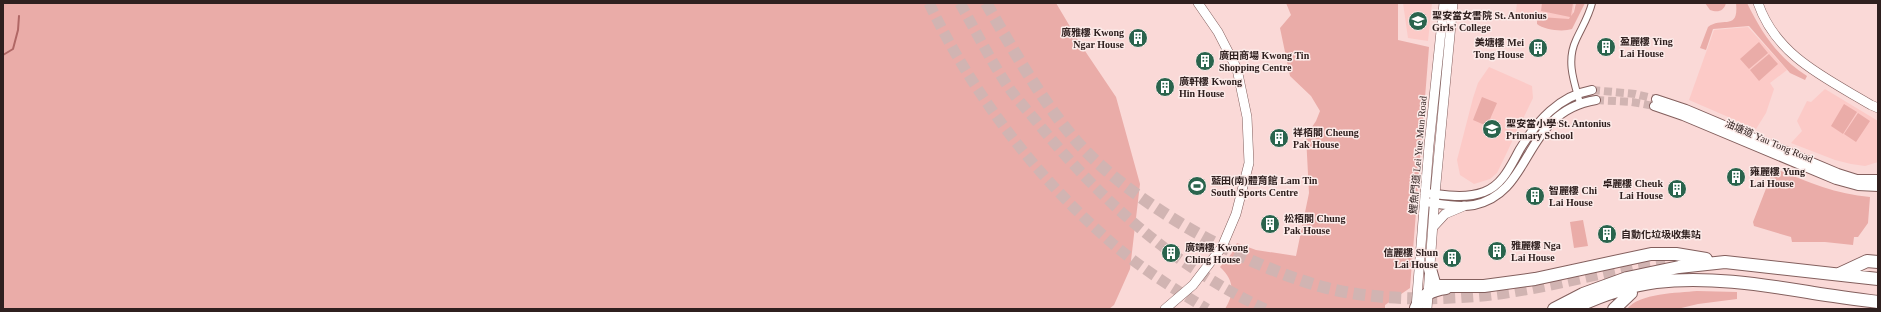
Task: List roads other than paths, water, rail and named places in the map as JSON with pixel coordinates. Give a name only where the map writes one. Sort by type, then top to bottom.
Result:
[{"type":"highway","points":[[1420,309],[1421,299],[1428,293],[1436,290],[1508,284],[1651,254],[1676,254],[1725,262],[1878,279]]},
{"type":"highway","points":[[1665,261],[1698,258]]},
{"type":"highway","points":[[1838,274],[1867,261],[1878,262]]},
{"type":"highway","points":[[1554,309],[1583,294],[1627,278],[1679,267],[1725,262]]},
{"type":"highway","points":[[1430,269],[1434,283],[1438,286],[1449,288]]},
{"type":"highway","points":[[1592,309],[1610,299],[1653,286],[1700,281]]},
{"type":"highway","points":[[1572,309],[1600,296],[1629,287],[1658,282],[1700,281],[1760,285],[1878,302]]},
{"type":"highway","points":[[1614,309],[1631,293]]},
{"type":"main road","points":[[1165,309],[1194,285],[1222,247],[1236,214],[1249,163],[1250,140],[1237,69],[1220,37],[1198,3]]},
{"type":"main road","name":"鯉魚門道 Lei Yue Mun Road","points":[[1428,293],[1433,227],[1430,198],[1429,145],[1444,3]]},
{"type":"main road","name":"鯉魚門道 Lei Yue Mun Road","points":[[1420,309],[1430,198],[1453,3]]},
{"type":"main road","points":[[1758,3],[1772,32],[1786,50],[1810,69],[1874,106],[1878,115]]},
{"type":"main road","points":[[1433,227],[1445,214],[1464,206]]},
{"type":"street","points":[[1580,103],[1570,64],[1574,44],[1592,3]]},
{"type":"street","points":[[1430,198],[1473,195],[1485,192],[1495,186],[1504,178],[1527,138],[1541,119],[1559,103],[1577,94],[1592,90]]},
{"type":"street","points":[[1430,198],[1464,206],[1488,201],[1506,188],[1531,147],[1546,126],[1561,113],[1580,103],[1596,100]]},
{"type":"street","name":"油塘道 Yau Tong Road","points":[[1878,179],[1857,179],[1838,173],[1686,109],[1655,102],[1690,119],[1836,180],[1858,186],[1878,187]]},
{"type":"waterway","points":[[3,55],[13,49],[18,30],[19,16]]},
{"type":"tunnel","points":[[929,3],[945,35],[983,98],[1028,157],[1052,184],[1103,235],[1127,256],[1166,284],[1207,309]]},
{"type":"tunnel","points":[[960,3],[1010,90],[1086,178],[1140,229],[1170,252],[1200,273],[1265,309]]},
{"type":"tunnel","points":[[986,3],[1029,76],[1053,111],[1079,144],[1102,167],[1130,189],[1192,230],[1259,264],[1292,277],[1323,287],[1379,297],[1456,297],[1523,290],[1665,261]]},
{"type":"tunnel","points":[[1592,90],[1635,94],[1656,99]]},
{"type":"tunnel","points":[[1596,100],[1632,102],[1654,106]]},
{"type":"place","name":"聖安當女書院 St. Antonius Girls' College","points":[[1418,21]]},
{"type":"place","name":"廣雅樓 Kwong Ngar House","points":[[1138,38]]},
{"type":"place","name":"盈麗樓 Ying Lai House","points":[[1606,47]]},
{"type":"place","name":"美塘樓 Mei Tong House","points":[[1538,48]]},
{"type":"place","name":"廣田商場 Kwong Tin Shopping Centre","points":[[1205,61]]},
{"type":"place","name":"廣軒樓 Kwong Hin House","points":[[1165,87]]},
{"type":"place","name":"聖安當小學 St. Antonius Primary School","points":[[1492,129]]},
{"type":"place","name":"祥栢閣 Cheung Pak House","points":[[1279,138]]},
{"type":"place","name":"雍麗樓 Yung Lai House","points":[[1736,177]]},
{"type":"place","name":"藍田(南)體育館 Lam Tin South Sports Centre","points":[[1197,186]]},
{"type":"place","name":"卓麗樓 Cheuk Lai House","points":[[1677,189]]},
{"type":"place","name":"智麗樓 Chi Lai House","points":[[1535,196]]},
{"type":"place","name":"松栢閣 Chung Pak House","points":[[1270,224]]},
{"type":"place","name":"自動化垃圾收集站","points":[[1607,234]]},
{"type":"place","name":"雅麗樓 Nga Lai House","points":[[1497,251]]},
{"type":"place","name":"廣靖樓 Kwong Ching House","points":[[1171,253]]},
{"type":"place","name":"信麗樓 Shun Lai House","points":[[1452,258]]}]
